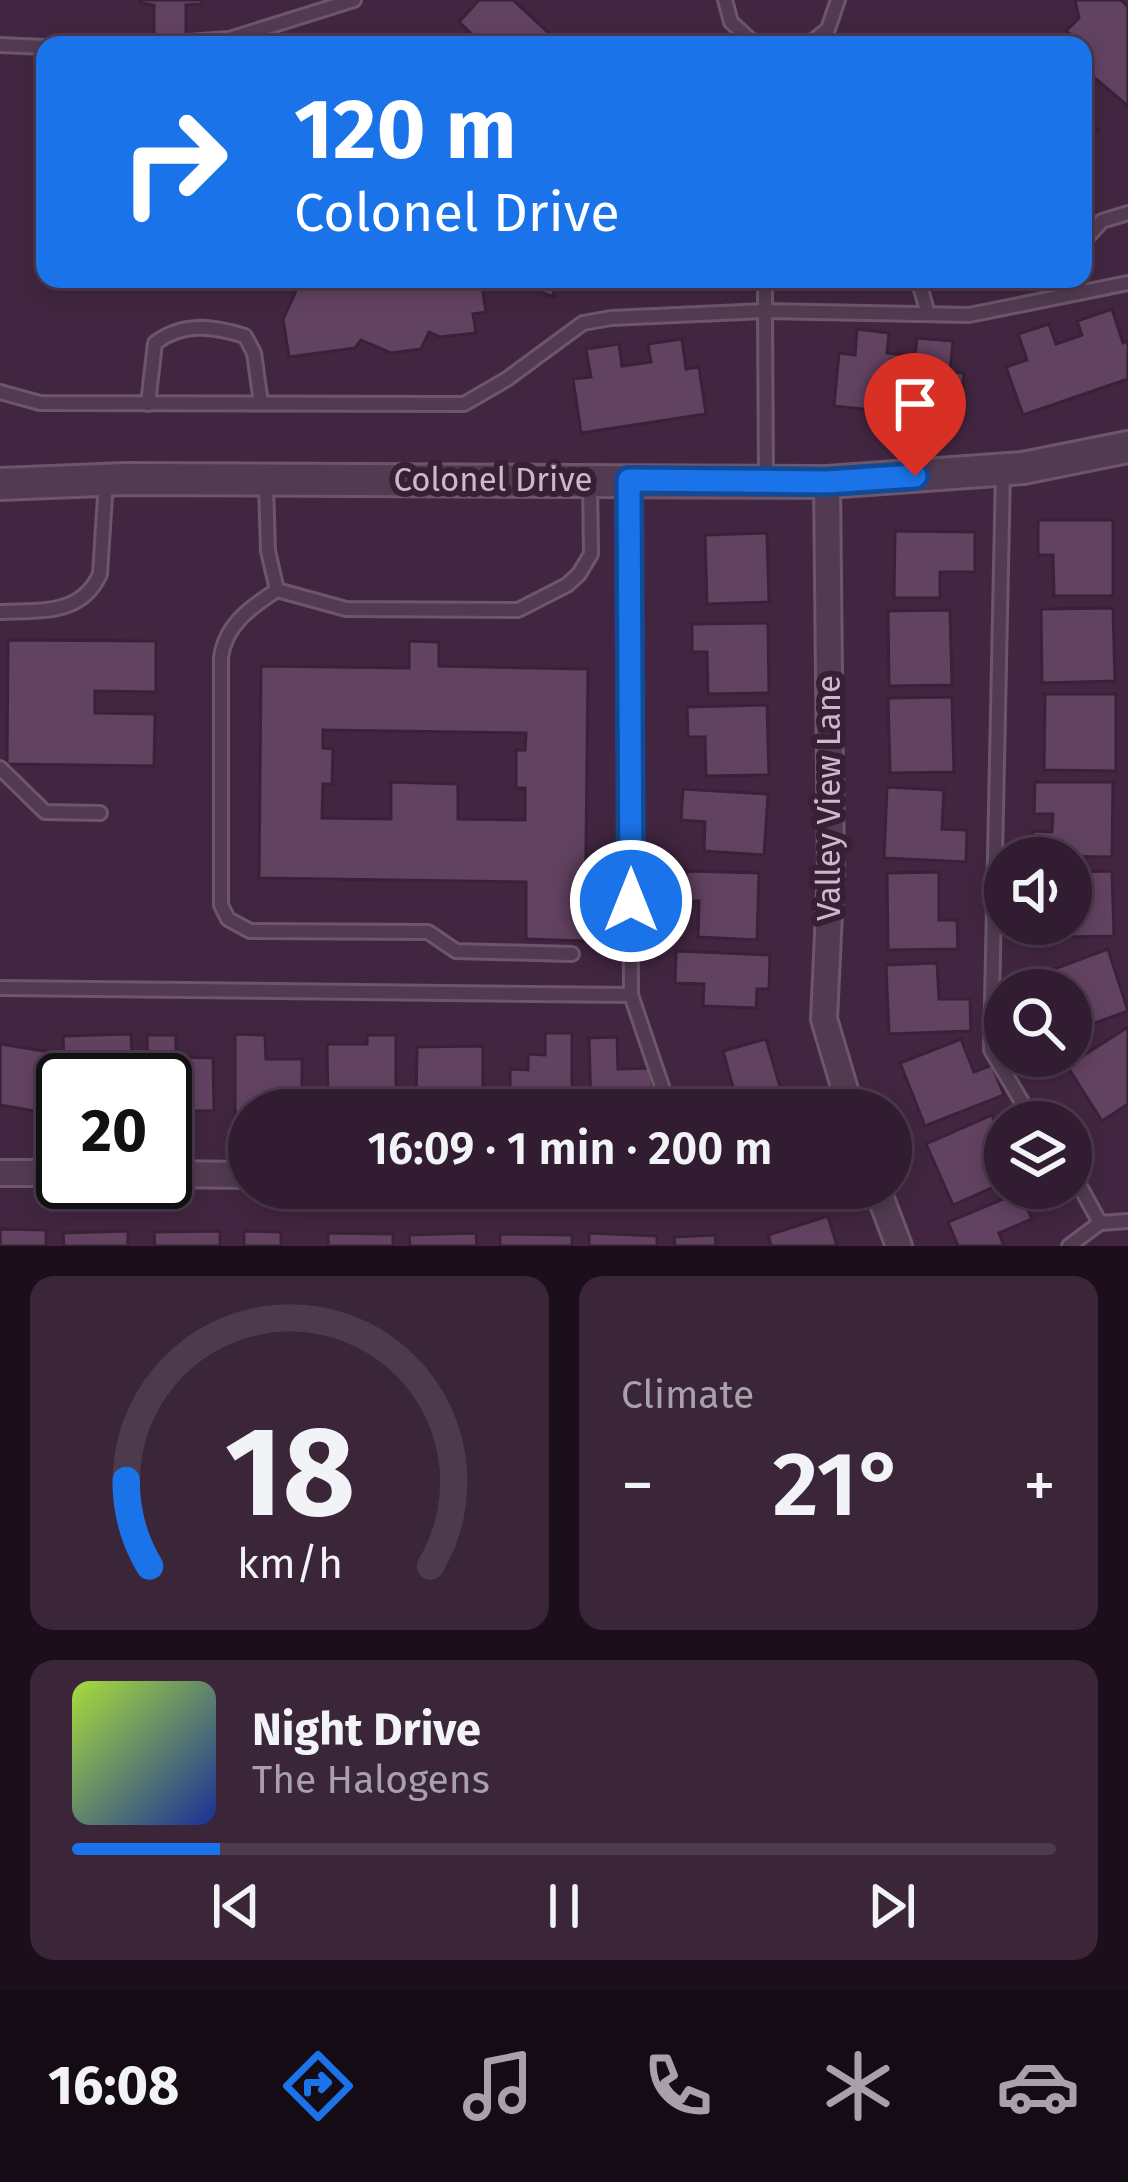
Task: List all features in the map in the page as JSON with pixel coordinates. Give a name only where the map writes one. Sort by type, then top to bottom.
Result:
[{"type":"street","name":"Colonel Drive","points":[[0,484],[266,479],[827,482],[1003,470],[1128,447]]},
{"type":"street","name":"Valley View Lane","points":[[827,482],[831,871],[824,1018],[845,1089]]},
{"type":"street","points":[[0,1173],[36,1173]]},
{"type":"street","points":[[192,1174],[228,1174]]},
{"type":"street","points":[[885,1209],[898,1246]]},
{"type":"lane","points":[[239,36],[354,0]]},
{"type":"lane","points":[[725,0],[731,22],[746,36]]},
{"type":"lane","points":[[819,36],[828,29],[838,0]]},
{"type":"lane","points":[[0,45],[36,46]]},
{"type":"lane","points":[[1092,232],[1102,221],[1128,213]]},
{"type":"lane","points":[[0,392],[40,403],[464,404],[583,323],[765,311],[969,315],[1128,283]]},
{"type":"lane","points":[[765,288],[766,481]]},
{"type":"lane","points":[[921,288],[928,314]]},
{"type":"lane","points":[[1063,295],[1065,288]]},
{"type":"lane","points":[[148,404],[155,344],[170,332],[197,327],[245,337],[254,353],[260,404]]},
{"type":"lane","points":[[1003,470],[991,1050],[1021,1101]]},
{"type":"lane","points":[[266,479],[268,551],[277,590]]},
{"type":"lane","points":[[0,612],[72,606],[94,587],[100,574],[106,480]]},
{"type":"lane","points":[[572,954],[456,950],[428,932],[250,932],[228,919],[221,905],[220,656],[223,640],[247,610],[277,590],[346,609],[518,610],[551,596],[579,574],[591,554],[590,480]]},
{"type":"lane","points":[[629,480],[631,994],[663,1089]]},
{"type":"lane","points":[[0,768],[45,812],[100,813]]},
{"type":"lane","points":[[0,988],[631,994]]},
{"type":"lane","points":[[1092,1208],[1100,1223]]},
{"type":"lane","points":[[1070,1246],[1100,1223],[1128,1221]]},
{"type":"building","points":[[202,0],[202,4],[186,5],[186,36],[154,36],[154,5],[140,3]]},
{"type":"building","points":[[479,0],[513,0],[552,36],[474,36],[459,22]]},
{"type":"building","points":[[1075,0],[1121,0],[1128,7],[1128,106],[1092,76],[1092,36],[1072,36],[1066,31],[1079,18]]},
{"type":"building","points":[[297,288],[482,288],[486,312],[473,314],[476,333],[440,337],[429,332],[421,349],[391,353],[361,340],[355,348],[289,357],[283,319]]},
{"type":"building","points":[[530,288],[554,288],[554,297]]},
{"type":"building","points":[[1112,309],[1123,343],[1128,341],[1128,379],[1023,415],[1006,367],[1027,360],[1018,334],[1049,324],[1056,344],[1082,335],[1077,321]]},
{"type":"building","points":[[857,329],[889,333],[887,353],[915,356],[917,338],[953,341],[950,372],[964,373],[959,419],[834,406],[839,353],[855,355]]},
{"type":"building","points":[[682,339],[686,369],[699,367],[706,414],[581,433],[573,379],[591,377],[586,349],[619,344],[622,366],[651,362],[648,344]]},
{"type":"building","points":[[1038,520],[1113,520],[1113,596],[1054,596],[1053,555],[1038,555]]},
{"type":"building","points":[[895,531],[975,532],[975,572],[940,572],[940,598],[894,598]]},
{"type":"building","points":[[767,533],[769,602],[707,604],[705,535]]},
{"type":"building","points":[[1113,608],[1115,681],[1042,683],[1041,609]]},
{"type":"building","points":[[950,610],[952,685],[889,686],[888,611]]},
{"type":"building","points":[[768,623],[769,693],[708,694],[707,652],[692,652],[692,624]]},
{"type":"building","points":[[8,640],[156,641],[156,692],[95,691],[95,713],[155,714],[154,766],[7,764]]},
{"type":"building","points":[[409,641],[439,642],[439,666],[588,669],[585,941],[526,939],[526,882],[259,878],[261,666],[409,668]],"holes":[[[323,730],[526,733],[525,750],[516,750],[516,788],[525,788],[525,820],[458,819],[458,784],[391,782],[391,819],[322,818],[323,784],[332,784],[333,749],[323,748]]]},
{"type":"building","points":[[1045,694],[1116,694],[1116,771],[1044,770]]},
{"type":"building","points":[[952,697],[954,772],[890,773],[888,698]]},
{"type":"building","points":[[767,705],[769,775],[706,776],[705,737],[688,737],[687,707]]},
{"type":"building","points":[[1035,782],[1113,782],[1112,857],[1092,857],[1092,837],[1033,837],[1033,831],[1052,832],[1053,814],[1034,814]]},
{"type":"building","points":[[887,787],[944,790],[942,829],[967,830],[966,862],[884,858]]},
{"type":"building","points":[[683,789],[768,794],[764,855],[704,851],[705,822],[681,820]]},
{"type":"building","points":[[686,871],[759,873],[757,940],[698,937],[699,901],[685,901]]},
{"type":"building","points":[[1092,871],[1112,871],[1114,936],[1092,936]]},
{"type":"building","points":[[939,872],[939,920],[957,920],[958,949],[888,950],[887,873]]},
{"type":"building","points":[[1108,949],[1128,1011],[1092,1024],[1092,969],[1054,969]]},
{"type":"building","points":[[676,951],[770,955],[769,989],[757,989],[756,1008],[703,1006],[704,984],[675,983]]},
{"type":"building","points":[[937,963],[939,999],[970,999],[971,1031],[889,1034],[886,965]]},
{"type":"building","points":[[1128,1027],[1128,1104],[1102,1121],[1074,1077],[1092,1077],[1092,1050]]},
{"type":"building","points":[[545,1033],[572,1033],[572,1089],[510,1089],[510,1069],[528,1070],[528,1054],[545,1055]]},
{"type":"building","points":[[131,1034],[132,1053],[64,1053],[63,1036]]},
{"type":"building","points":[[235,1034],[265,1035],[266,1059],[302,1059],[302,1089],[235,1089]]},
{"type":"building","points":[[147,1035],[176,1035],[176,1053],[147,1053]]},
{"type":"building","points":[[367,1035],[396,1035],[396,1089],[328,1089],[327,1044],[367,1044]]},
{"type":"building","points":[[617,1037],[618,1069],[652,1068],[652,1089],[590,1089],[589,1038]]},
{"type":"building","points":[[766,1039],[781,1089],[733,1089],[723,1051]]},
{"type":"building","points":[[961,1039],[974,1072],[984,1068],[984,1077],[997,1077],[1004,1095],[925,1126],[900,1063]]},
{"type":"building","points":[[0,1044],[50,1052],[36,1053],[36,1111],[0,1105]]},
{"type":"building","points":[[483,1046],[483,1089],[416,1089],[417,1047]]},
{"type":"building","points":[[192,1057],[213,1058],[214,1111],[192,1111]]},
{"type":"building","points":[[984,1119],[984,1191],[953,1205],[926,1144]]},
{"type":"building","points":[[984,1207],[1028,1209],[1032,1219],[999,1233],[1004,1246],[958,1246],[948,1222]]},
{"type":"building","points":[[828,1216],[837,1246],[771,1246],[768,1235]]},
{"type":"building","points":[[0,1229],[46,1230],[46,1246],[0,1246]]},
{"type":"building","points":[[128,1231],[128,1246],[64,1246],[63,1233]]},
{"type":"building","points":[[220,1231],[220,1246],[155,1246],[154,1232]]},
{"type":"building","points":[[244,1231],[281,1232],[281,1246],[244,1246]]},
{"type":"building","points":[[328,1233],[393,1234],[393,1246],[328,1246]]},
{"type":"building","points":[[476,1233],[477,1246],[410,1246],[409,1235]]},
{"type":"building","points":[[589,1233],[657,1236],[657,1246],[589,1246]]},
{"type":"building","points":[[500,1234],[572,1235],[572,1246],[500,1246]]},
{"type":"building","points":[[715,1235],[716,1246],[675,1246],[674,1237]]},
{"type":"route","points":[[631,901],[629,480],[827,482],[915,476]]}]
